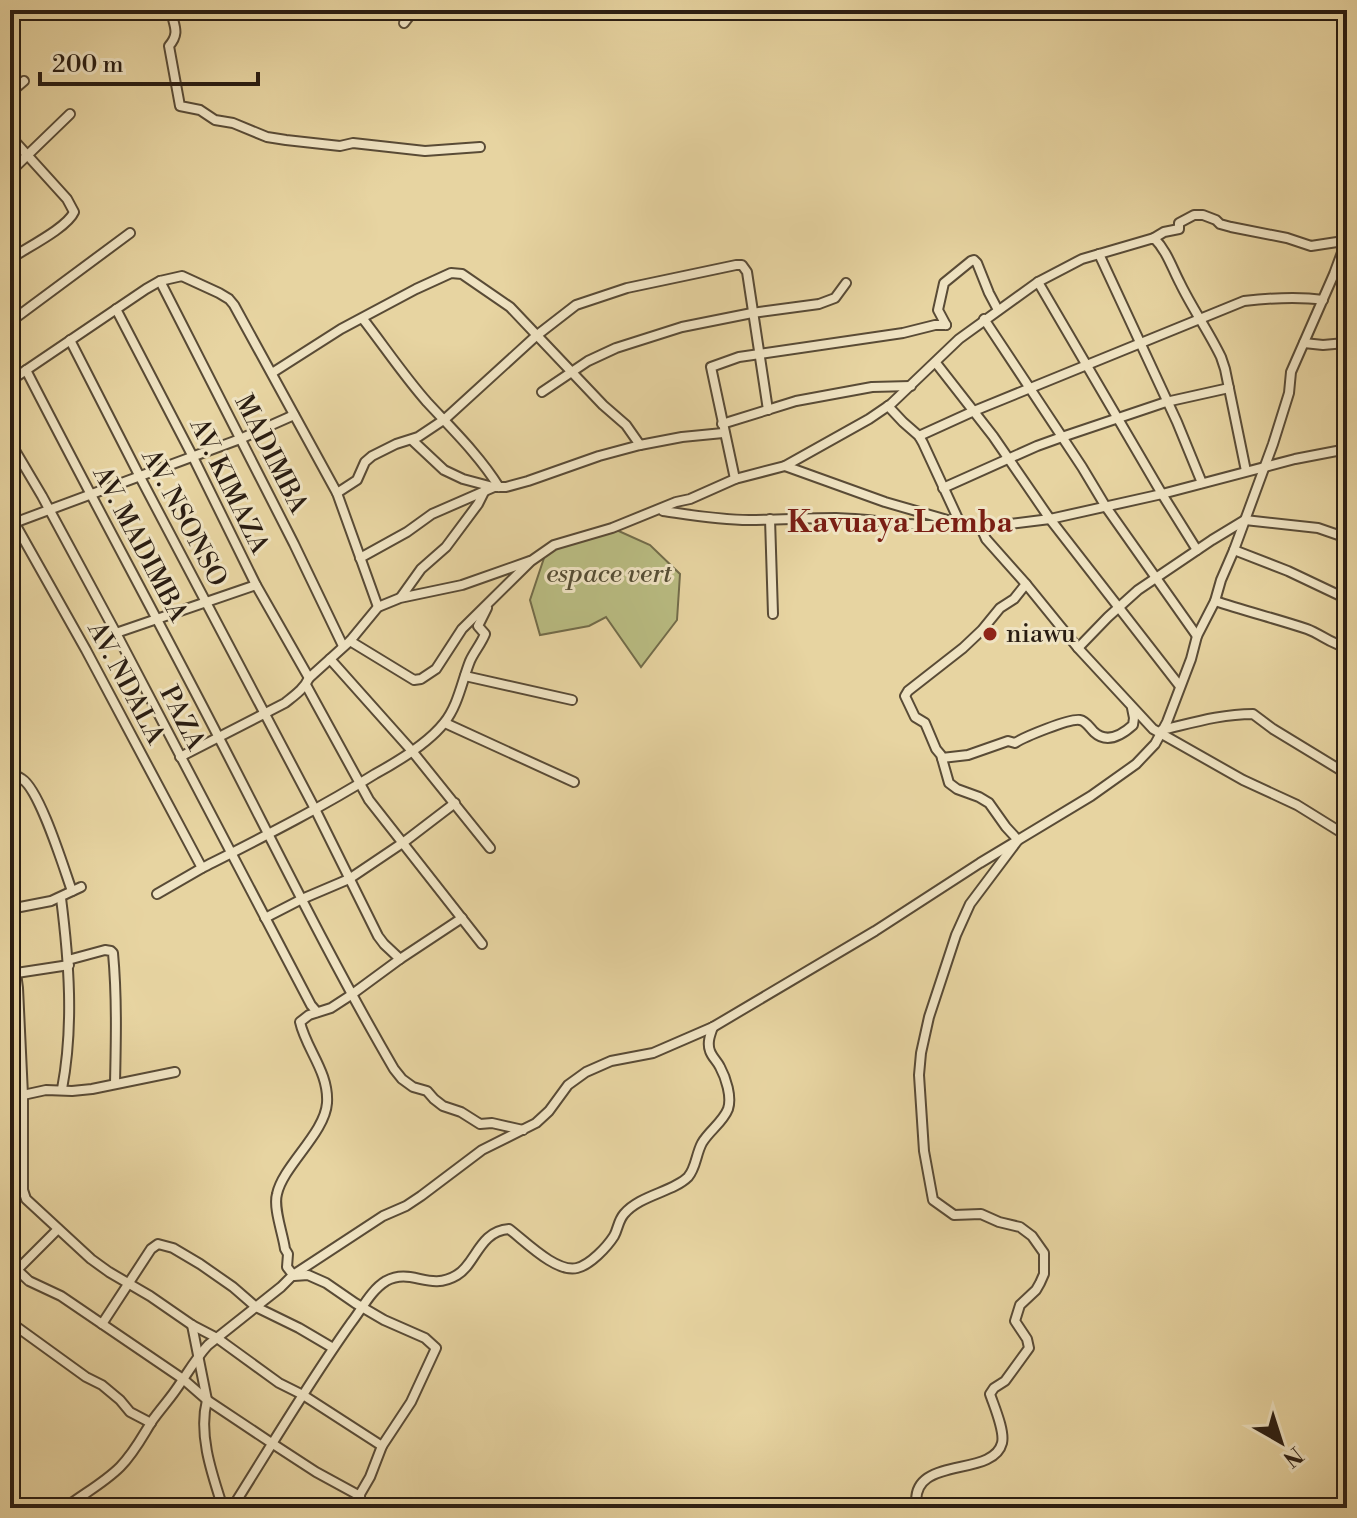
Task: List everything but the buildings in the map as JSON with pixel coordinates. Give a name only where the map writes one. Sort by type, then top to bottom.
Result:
[{"type":"street","points":[[171,10],[176,26],[174,40],[169,46],[180,106],[200,110],[215,120],[233,123],[267,137],[286,140],[425,151],[480,147]]},
{"type":"street","points":[[404,23],[414,10]]},
{"type":"street","points":[[10,93],[24,81]]},
{"type":"street","points":[[10,172],[70,114]]},
{"type":"street","points":[[10,136],[67,199],[74,212],[64,225],[10,259]]},
{"type":"street","points":[[65,1508],[105,1481],[136,1449],[198,1356],[293,1275],[383,1216],[406,1206],[482,1150],[544,1117],[568,1085],[586,1072],[611,1061],[653,1053],[713,1027],[875,931],[1119,777],[1147,753],[1167,722],[1197,636],[1215,601],[1289,393],[1291,372],[1346,241],[1311,246],[1194,215],[1179,223],[1179,229],[1082,259],[1038,282],[984,319],[888,406],[785,466],[735,479],[612,528],[554,545],[531,561],[462,629],[436,669],[421,679],[414,680],[346,644]]},
{"type":"street","points":[[10,322],[130,233]]},
{"type":"street","points":[[1154,238],[1168,257],[1221,357],[1246,471]]},
{"type":"street","points":[[1099,254],[1202,483]]},
{"type":"street","points":[[735,479],[710,368],[726,360],[946,325],[938,310],[944,283],[974,260],[998,310]]},
{"type":"street","points":[[337,493],[357,480],[365,462],[372,456],[405,440],[412,440],[445,419],[536,336],[576,305],[656,281],[736,265],[742,265],[747,272],[768,410]]},
{"type":"street","points":[[272,373],[416,289],[451,273],[462,274],[510,307],[626,425],[640,445]]},
{"type":"street","points":[[10,381],[160,281],[182,276],[229,299],[337,493],[378,607]]},
{"type":"street","name":"MADIMBA","points":[[160,281],[346,644]]},
{"type":"street","points":[[1038,282],[1197,550]]},
{"type":"street","points":[[542,392],[588,361],[616,348],[682,327],[819,304],[835,298],[846,283]]},
{"type":"street","points":[[919,436],[1244,301],[1275,298],[1323,300]]},
{"type":"street","name":"AV. KIMAZA","points":[[116,309],[369,800],[482,944]]},
{"type":"street","points":[[363,319],[427,401],[487,469],[492,488]]},
{"type":"street","points":[[984,319],[1106,507],[1197,636]]},
{"type":"street","name":"AV. NSONSO","points":[[70,340],[378,936],[400,959]]},
{"type":"street","points":[[1304,343],[1347,345]]},
{"type":"street","points":[[936,363],[1050,519],[1179,685]]},
{"type":"street","name":"AV. MADIMBA","points":[[26,370],[351,995],[402,1079],[413,1087],[427,1091],[443,1106],[461,1112],[480,1124],[492,1123],[523,1130]]},
{"type":"street","points":[[360,558],[432,514],[492,488],[528,481],[640,445],[723,428],[796,401],[872,387],[912,385]]},
{"type":"street","points":[[943,488],[1062,437],[1166,402],[1229,388]]},
{"type":"street","points":[[888,406],[919,436],[960,523]]},
{"type":"street","points":[[11,521],[140,477],[294,415]]},
{"type":"street","points":[[412,440],[444,470],[492,488]]},
{"type":"street","name":"PAZA","points":[[10,442],[116,633],[317,1012]]},
{"type":"street","points":[[785,466],[885,502],[982,530],[1106,507],[1264,466],[1347,449]]},
{"type":"street","points":[[400,598],[421,569],[446,547],[492,488]]},
{"type":"street","points":[[663,511],[723,519],[839,518],[906,524],[960,523]]},
{"type":"street","points":[[770,519],[773,614]]},
{"type":"street","points":[[1078,648],[1155,577],[1245,520],[1318,528],[1347,538]]},
{"type":"street","name":"AV. NDALA","points":[[11,521],[86,650],[202,868]]},
{"type":"street","points":[[982,530],[986,539],[1078,648],[1153,729],[1234,775],[1297,805],[1343,833],[1347,817]]},
{"type":"street","points":[[1234,550],[1344,598],[1347,575]]},
{"type":"street","points":[[180,757],[285,703],[346,644],[378,607],[400,598],[462,585],[531,561]]},
{"type":"street","points":[[1018,840],[989,803],[949,783],[942,758],[925,723],[915,717],[905,696],[963,648],[1026,584]]},
{"type":"street","points":[[116,633],[256,585]]},
{"type":"street","points":[[157,894],[360,784],[412,751],[445,723],[472,657],[484,638],[485,634],[478,626],[491,600]]},
{"type":"street","points":[[1215,601],[1301,627],[1336,645],[1347,647]]},
{"type":"street","points":[[330,659],[412,751],[490,848]]},
{"type":"street","points":[[465,676],[572,700]]},
{"type":"street","points":[[942,758],[968,755],[1008,741],[1015,743],[1042,729],[1076,719],[1102,737],[1116,736],[1133,725],[1132,707]]},
{"type":"street","points":[[1161,731],[1189,722],[1253,714],[1347,774]]},
{"type":"street","points":[[445,723],[574,782]]},
{"type":"street","points":[[10,776],[25,780],[31,790],[76,889],[61,898],[10,909]]},
{"type":"street","points":[[265,918],[349,879],[455,803]]},
{"type":"street","points":[[917,1508],[916,1493],[923,1481],[933,1474],[982,1460],[1000,1447],[1002,1433],[990,1394],[1005,1381],[1027,1352],[1029,1343],[1015,1321],[1020,1305],[1036,1290],[1044,1274],[1044,1253],[1032,1236],[1020,1227],[981,1214],[954,1215],[933,1200],[924,1151],[919,1075],[924,1035],[956,935],[970,904],[1018,840]]},
{"type":"street","points":[[61,898],[68,963],[67,1062],[62,1089]]},
{"type":"street","points":[[293,1275],[287,1267],[288,1254],[276,1197],[325,1113],[327,1103],[323,1076],[300,1025],[303,1018],[331,1008],[462,918]]},
{"type":"street","points":[[115,1083],[113,953],[105,950],[68,963],[13,974],[18,988],[24,1196],[91,1259],[382,1446]]},
{"type":"street","points":[[232,1508],[333,1348],[383,1283],[410,1276],[435,1282],[448,1280],[460,1274],[481,1244],[505,1229],[549,1261],[579,1268],[611,1240],[627,1211],[688,1176],[703,1142],[728,1107],[729,1097],[719,1065],[709,1049],[713,1027]]},
{"type":"street","points":[[23,1095],[36,1091],[82,1090],[175,1072]]},
{"type":"street","points":[[10,1121],[22,1153]]},
{"type":"street","points":[[10,1284],[17,1270],[58,1229]]},
{"type":"street","points":[[102,1324],[151,1249],[163,1244],[200,1264],[256,1307],[333,1348]]},
{"type":"street","points":[[10,1263],[29,1281],[61,1296],[273,1444],[360,1496]]},
{"type":"street","points":[[293,1275],[308,1275],[320,1280],[391,1324],[425,1338],[436,1348],[411,1402],[382,1446],[370,1477],[352,1508]]},
{"type":"street","points":[[10,1322],[86,1377],[102,1385],[130,1412],[151,1423]]},
{"type":"street","points":[[192,1325],[207,1400],[204,1412],[208,1459],[223,1508]]},
{"type":"green space","name":"espace vert","points":[[612,528],[650,545],[680,574],[677,620],[641,667],[606,617],[589,626],[540,635],[530,600],[547,549]]},
{"type":"place","name":"niawu","points":[[990,634]]},
{"type":"district","name":"Kavuaya Lemba","points":[[900,523]]}]
